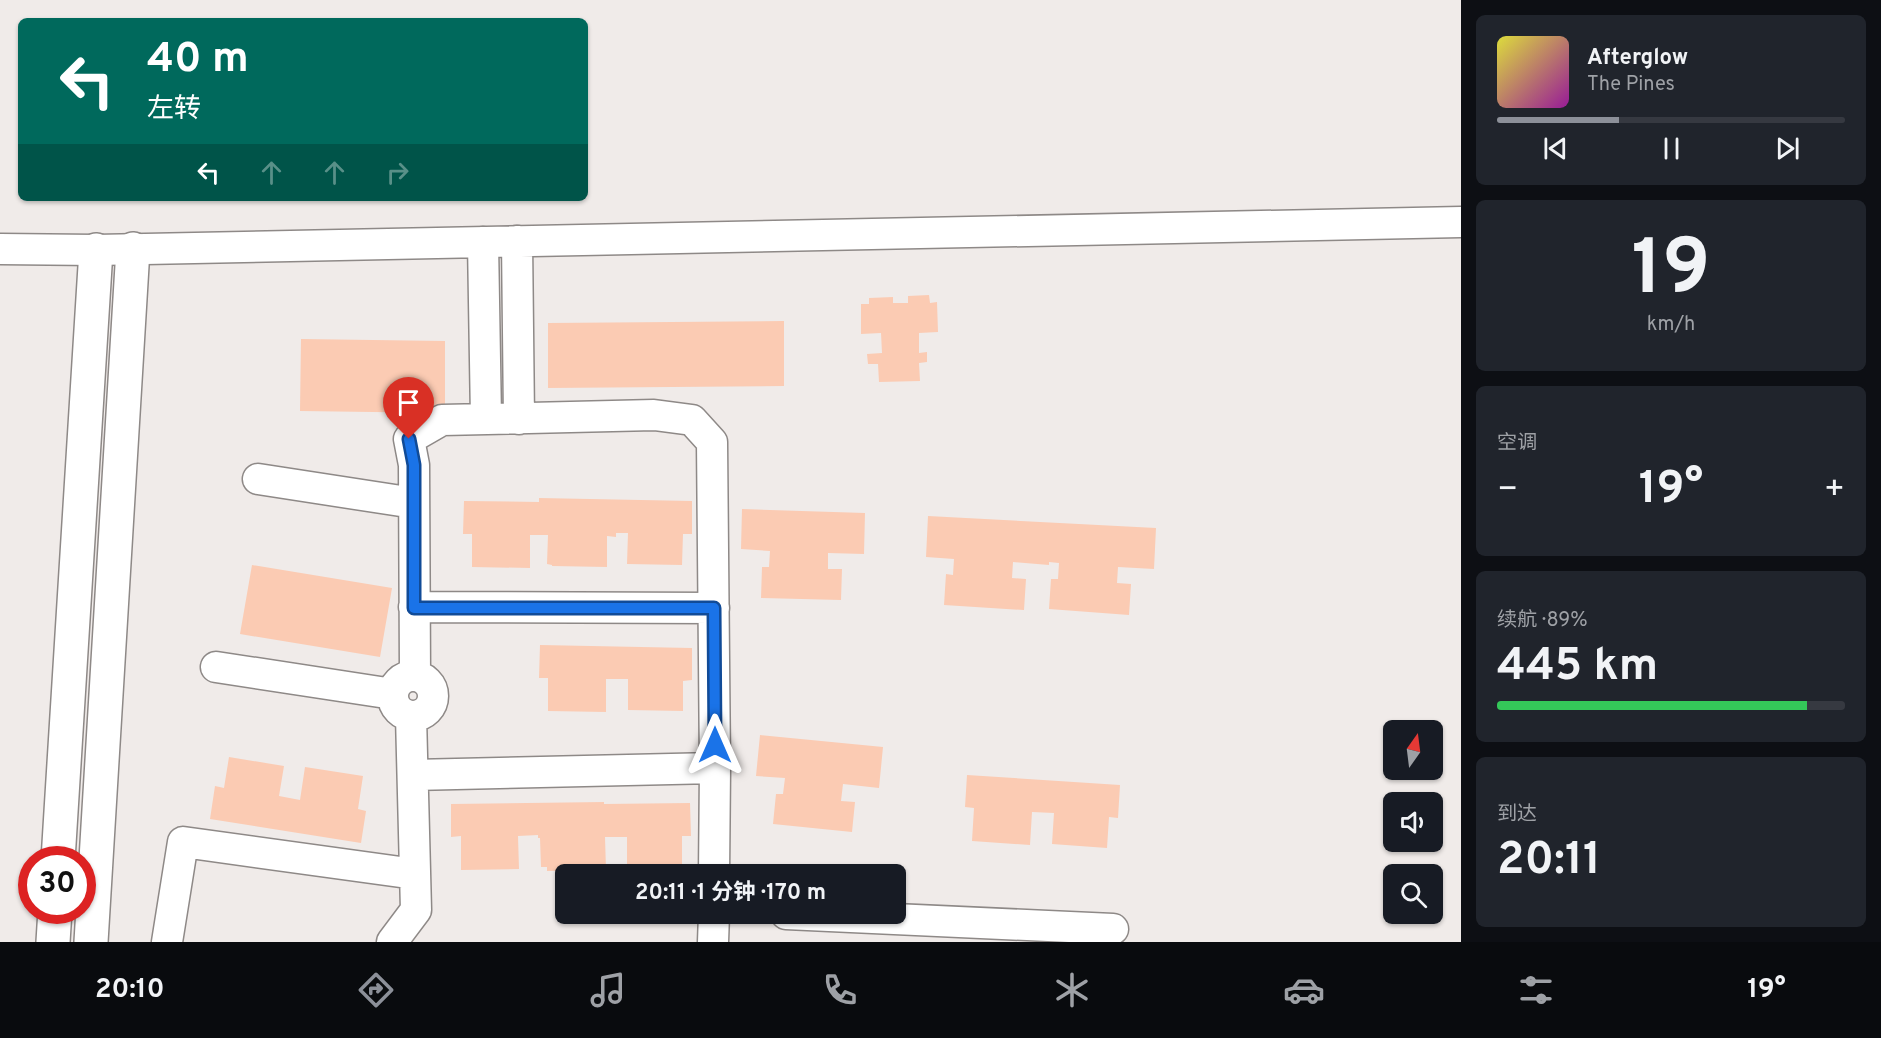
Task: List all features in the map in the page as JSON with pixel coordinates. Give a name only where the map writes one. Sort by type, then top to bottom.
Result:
[{"type":"main road","points":[[91,942],[133,249]]},
{"type":"main road","points":[[59,846],[96,250]]},
{"type":"main road","points":[[53,942],[54,924]]},
{"type":"street","points":[[0,249],[96,250],[1461,222]]},
{"type":"street","points":[[517,241],[519,419]]},
{"type":"street","points":[[483,242],[486,419]]},
{"type":"street","points":[[392,942],[416,910],[412,775],[406,695],[414,608],[414,465],[409,439],[442,420],[654,415],[692,420],[712,442],[714,864]]},
{"type":"street","points":[[258,478],[414,503]]},
{"type":"street","points":[[414,608],[714,608]]},
{"type":"street","points":[[216,667],[406,695]]},
{"type":"street","points":[[412,775],[715,768]]},
{"type":"street","points":[[167,942],[183,842],[415,874]]},
{"type":"street","points":[[906,920],[1113,929]]},
{"type":"street","points":[[713,942],[714,924]]},
{"type":"building","points":[[929,295],[930,303],[937,302],[938,332],[919,333],[919,353],[927,352],[927,362],[919,363],[920,381],[879,382],[878,364],[868,364],[867,354],[882,353],[881,333],[861,334],[861,304],[869,304],[869,298],[893,297],[893,303],[908,303],[908,296]]},
{"type":"building","points":[[784,321],[784,386],[548,388],[548,323]]},
{"type":"building","points":[[301,339],[445,341],[445,413],[300,411]]},
{"type":"building","points":[[539,498],[692,501],[692,534],[683,534],[682,565],[627,564],[628,533],[616,533],[616,537],[607,536],[607,567],[547,564],[548,535],[530,535],[530,568],[472,567],[472,534],[463,534],[464,501],[539,502]]},
{"type":"building","points":[[742,509],[865,513],[864,554],[828,553],[828,569],[842,569],[841,600],[761,598],[762,567],[769,567],[770,551],[741,549]]},
{"type":"building","points":[[928,516],[1156,528],[1154,569],[1118,567],[1117,583],[1131,584],[1129,615],[1049,609],[1051,579],[1058,579],[1059,563],[1049,562],[1049,565],[1013,562],[1012,578],[1026,579],[1024,610],[944,605],[946,574],[953,575],[954,559],[926,557]]},
{"type":"building","points":[[252,565],[392,588],[380,657],[240,634]]},
{"type":"building","points":[[540,645],[692,648],[692,680],[683,681],[683,711],[628,710],[628,679],[606,679],[606,712],[548,711],[548,678],[539,678]]},
{"type":"building","points":[[760,735],[883,747],[879,788],[843,784],[841,801],[855,802],[852,832],[773,824],[776,794],[783,794],[785,778],[756,776]]},
{"type":"building","points":[[229,757],[284,766],[279,796],[300,800],[305,767],[363,776],[358,809],[366,811],[361,843],[210,819],[215,786],[224,788]]},
{"type":"building","points":[[967,775],[1120,785],[1118,818],[1109,817],[1107,848],[1052,844],[1054,813],[1032,812],[1030,845],[972,841],[974,808],[965,807]]},
{"type":"building","points":[[690,803],[691,836],[682,836],[682,864],[627,864],[627,837],[605,837],[606,864],[555,864],[555,871],[547,871],[547,867],[541,867],[538,835],[518,836],[519,869],[461,870],[461,836],[451,837],[451,804]]},
{"type":"route","points":[[409,439],[414,465],[414,608],[714,608],[715,745]]}]
